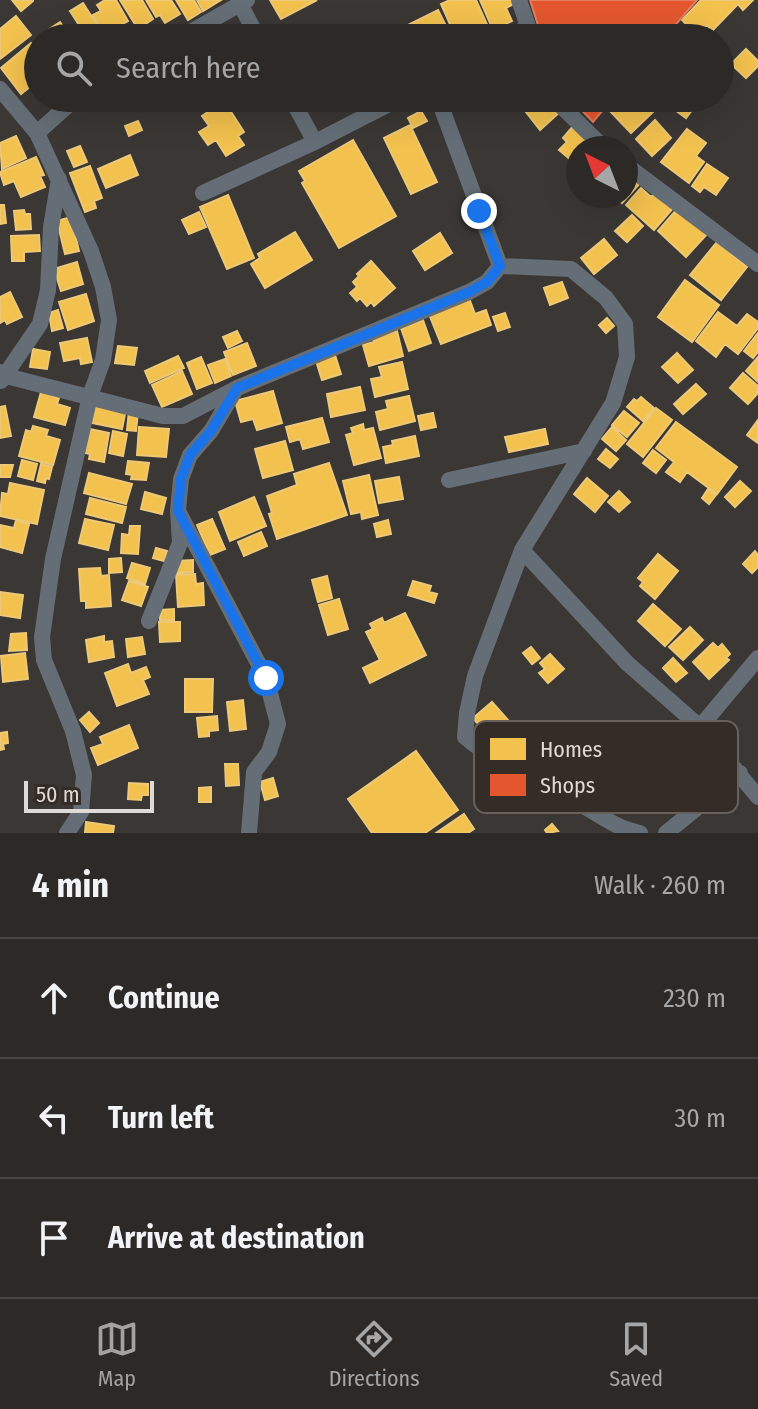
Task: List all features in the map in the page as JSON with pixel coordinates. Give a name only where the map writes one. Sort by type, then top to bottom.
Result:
[{"type":"street","points":[[519,0],[527,24]]},
{"type":"street","points":[[203,24],[242,1],[252,24]]},
{"type":"street","points":[[0,89],[37,133],[59,179],[91,251],[103,287],[109,320],[103,360],[90,396],[53,559],[42,637],[44,660],[73,731],[84,775],[81,812],[67,833]]},
{"type":"street","points":[[37,133],[60,112]]},
{"type":"street","points":[[299,112],[315,142]]},
{"type":"street","points":[[203,193],[374,112]]},
{"type":"street","points":[[443,112],[500,266]]},
{"type":"street","points":[[567,112],[592,136]]},
{"type":"street","points":[[638,174],[758,264]]},
{"type":"street","points":[[59,179],[51,227],[48,290],[40,324],[2,377],[163,416],[183,416],[237,388],[469,292],[487,282],[500,266]]},
{"type":"street","points":[[474,745],[465,737],[475,676],[522,550],[613,403],[627,357],[625,324],[606,298],[571,269],[500,266]]},
{"type":"street","points":[[149,621],[180,543],[178,511],[181,479],[190,455],[211,431],[237,388]]},
{"type":"street","points":[[449,480],[584,451]]},
{"type":"street","points":[[178,511],[266,678],[278,724],[269,752],[254,772],[249,833]]},
{"type":"street","points":[[522,550],[627,663],[693,721]]},
{"type":"street","points":[[705,721],[758,658]]},
{"type":"street","points":[[738,771],[758,797]]},
{"type":"street","points":[[595,813],[621,829],[640,833]]},
{"type":"street","points":[[666,833],[691,813]]},
{"type":"building: Homes","points":[[12,0],[33,0],[33,1],[21,11]]},
{"type":"building: Homes","points":[[105,0],[116,0],[128,21],[122,24],[98,24],[93,15],[101,11],[97,5]]},
{"type":"building: Homes","points":[[120,0],[142,0],[153,19],[146,24],[135,24]]},
{"type":"building: Homes","points":[[146,0],[171,0],[180,14],[165,23],[160,15],[156,17]]},
{"type":"building: Homes","points":[[176,0],[194,0],[201,12],[188,20]]},
{"type":"building: Homes","points":[[197,0],[221,0],[203,11]]},
{"type":"building: Homes","points":[[270,0],[317,0],[281,19]]},
{"type":"building: Homes","points":[[450,0],[476,0],[487,24],[450,24],[441,4]]},
{"type":"building: Homes","points":[[480,0],[512,0],[514,4],[506,8],[512,21],[490,24]]},
{"type":"building: Homes","points":[[701,0],[753,0],[743,10],[738,4],[719,24],[686,24],[682,20]]},
{"type":"building: Homes","points":[[83,3],[96,24],[78,24],[70,11]]},
{"type":"building: Homes","points":[[438,10],[445,24],[410,24]]},
{"type":"building: Homes","points":[[16,16],[24,26],[24,40],[0,59],[0,29]]},
{"type":"building: Homes","points":[[24,49],[24,92],[21,94],[1,68]]},
{"type":"building: Homes","points":[[746,49],[758,61],[758,66],[746,78],[734,67],[734,61]]},
{"type":"building: Homes","points":[[208,112],[231,112],[244,132],[238,136],[244,145],[226,156],[216,140],[208,145],[199,132],[209,126],[202,116]]},
{"type":"building: Homes","points":[[422,112],[427,121],[413,128],[408,118]]},
{"type":"building: Homes","points":[[526,112],[560,112],[540,130]]},
{"type":"building: Homes","points":[[611,112],[653,112],[631,133]]},
{"type":"building: Homes","points":[[655,120],[671,138],[652,156],[638,141],[638,137]]},
{"type":"building: Homes","points":[[138,121],[142,130],[129,136],[125,126]]},
{"type":"building: Homes","points":[[410,125],[437,182],[411,194],[384,138]]},
{"type":"building: Homes","points":[[574,125],[587,136],[566,136],[566,141],[563,138]]},
{"type":"building: Homes","points":[[687,129],[706,143],[696,156],[704,162],[689,183],[661,162]]},
{"type":"building: Homes","points":[[16,136],[26,158],[2,169],[0,143]]},
{"type":"building: Homes","points":[[353,140],[396,216],[339,248],[302,183],[305,181],[299,171]]},
{"type":"building: Homes","points":[[566,143],[566,156],[559,150]]},
{"type":"building: Homes","points":[[80,146],[87,162],[74,167],[67,151]]},
{"type":"building: Homes","points":[[130,155],[138,175],[106,188],[98,169]]},
{"type":"building: Homes","points":[[36,157],[44,175],[40,176],[45,187],[21,197],[14,181],[4,185],[0,172]]},
{"type":"building: Homes","points":[[707,164],[728,178],[716,195],[704,187],[700,192],[692,186]]},
{"type":"building: Homes","points":[[90,166],[102,198],[94,201],[96,208],[85,212],[70,173]]},
{"type":"building: Homes","points":[[641,188],[651,197],[656,192],[674,207],[654,230],[629,208],[638,208],[638,191]]},
{"type":"building: Homes","points":[[228,195],[254,258],[227,269],[200,207]]},
{"type":"building: Homes","points":[[0,205],[4,205],[6,223],[0,224]]},
{"type":"building: Homes","points":[[678,208],[707,234],[686,257],[658,231]]},
{"type":"building: Homes","points":[[24,210],[25,214],[30,214],[31,229],[16,230],[14,211]]},
{"type":"building: Homes","points":[[199,212],[206,227],[189,234],[182,220]]},
{"type":"building: Homes","points":[[632,215],[643,226],[627,242],[615,231]]},
{"type":"building: Homes","points":[[71,217],[79,251],[65,254],[57,221]]},
{"type":"building: Homes","points":[[295,232],[312,260],[265,288],[251,264],[260,258],[258,254]]},
{"type":"building: Homes","points":[[440,233],[452,253],[425,270],[413,251]]},
{"type":"building: Homes","points":[[39,235],[40,251],[24,252],[24,261],[12,261],[11,236]]},
{"type":"building: Homes","points":[[604,239],[617,255],[594,274],[581,258]]},
{"type":"building: Homes","points":[[717,242],[747,267],[721,300],[690,275]]},
{"type":"building: Homes","points":[[371,261],[395,288],[374,306],[371,302],[367,306],[350,293],[357,287],[353,282],[359,276],[357,274]]},
{"type":"building: Homes","points":[[77,262],[83,284],[61,291],[54,269]]},
{"type":"building: Homes","points":[[685,280],[719,305],[692,342],[658,317]]},
{"type":"building: Homes","points":[[562,282],[568,298],[550,305],[544,288]]},
{"type":"building: Homes","points":[[10,292],[22,317],[7,324],[5,320],[0,323],[0,297]]},
{"type":"building: Homes","points":[[86,294],[94,321],[68,330],[59,302]]},
{"type":"building: Homes","points":[[469,298],[475,314],[486,310],[491,325],[441,344],[429,314]]},
{"type":"building: Homes","points":[[58,310],[63,328],[52,331],[49,313]]},
{"type":"building: Homes","points":[[718,312],[737,326],[747,314],[758,322],[758,328],[738,354],[725,344],[716,357],[696,341]]},
{"type":"building: Homes","points":[[505,313],[510,327],[498,331],[493,317]]},
{"type":"building: Homes","points":[[607,318],[614,326],[606,333],[599,325]]},
{"type":"building: Homes","points":[[423,320],[431,343],[409,351],[401,328]]},
{"type":"building: Homes","points":[[237,331],[242,341],[228,348],[223,337]]},
{"type":"building: Homes","points":[[397,331],[403,356],[369,366],[363,345],[374,342],[373,338]]},
{"type":"building: Homes","points":[[758,333],[758,352],[753,358],[744,351]]},
{"type":"building: Homes","points":[[87,338],[92,362],[81,364],[80,358],[64,361],[60,343]]},
{"type":"building: Homes","points":[[247,343],[256,366],[233,375],[224,352]]},
{"type":"building: Homes","points":[[118,346],[137,348],[134,365],[115,363]]},
{"type":"building: Homes","points":[[33,349],[50,352],[47,369],[30,367]]},
{"type":"building: Homes","points":[[677,353],[693,370],[678,383],[662,367]]},
{"type":"building: Homes","points":[[335,355],[341,374],[322,380],[316,361]]},
{"type":"building: Homes","points":[[178,356],[184,368],[150,383],[145,371]]},
{"type":"building: Homes","points":[[201,357],[212,383],[197,389],[187,363]]},
{"type":"building: Homes","points":[[758,357],[758,382],[746,371]]},
{"type":"building: Homes","points":[[225,359],[231,376],[215,383],[208,365]]},
{"type":"building: Homes","points":[[402,362],[408,389],[375,397],[371,379],[382,377],[379,367]]},
{"type":"building: Homes","points":[[182,371],[192,394],[162,407],[152,385]]},
{"type":"building: Homes","points":[[743,373],[758,386],[758,393],[748,404],[730,388]]},
{"type":"building: Homes","points":[[696,384],[706,394],[683,414],[674,404]]},
{"type":"building: Homes","points":[[360,387],[365,410],[331,417],[327,394]]},
{"type":"building: Homes","points":[[273,391],[282,423],[257,430],[253,419],[241,422],[235,401]]},
{"type":"building: Homes","points":[[41,392],[59,398],[57,404],[70,408],[65,425],[34,417]]},
{"type":"building: Homes","points":[[409,396],[415,421],[380,430],[376,412],[388,409],[386,401]]},
{"type":"building: Homes","points":[[641,397],[654,408],[643,421],[627,407],[634,399],[637,401]]},
{"type":"building: Homes","points":[[96,403],[126,409],[122,429],[92,423]]},
{"type":"building: Homes","points":[[5,406],[11,436],[0,438],[0,407]]},
{"type":"building: Homes","points":[[656,408],[672,420],[643,457],[627,444]]},
{"type":"building: Homes","points":[[129,411],[138,412],[136,431],[127,430]]},
{"type":"building: Homes","points":[[624,411],[639,423],[627,437],[612,425]]},
{"type":"building: Homes","points":[[433,413],[436,427],[421,430],[418,416]]},
{"type":"building: Homes","points":[[322,418],[329,442],[303,449],[300,439],[290,442],[286,427]]},
{"type":"building: Homes","points":[[758,420],[758,443],[747,435]]},
{"type":"building: Homes","points":[[676,422],[737,467],[717,494],[687,472],[680,482],[666,472],[674,462],[656,448]]},
{"type":"building: Homes","points":[[363,424],[364,430],[373,428],[381,458],[354,465],[346,435],[353,433],[351,428]]},
{"type":"building: Homes","points":[[33,426],[48,430],[46,436],[60,440],[53,465],[19,456],[26,430],[31,432]]},
{"type":"building: Homes","points":[[139,427],[169,429],[166,457],[137,455]]},
{"type":"building: Homes","points":[[612,427],[626,440],[616,451],[602,439]]},
{"type":"building: Homes","points":[[90,429],[109,433],[104,462],[89,459],[90,454],[85,453]]},
{"type":"building: Homes","points":[[545,429],[548,444],[509,452],[505,437]]},
{"type":"building: Homes","points":[[113,431],[127,434],[123,456],[109,453]]},
{"type":"building: Homes","points":[[415,436],[419,456],[386,463],[383,447],[393,445],[392,441]]},
{"type":"building: Homes","points":[[285,441],[293,470],[263,478],[255,449]]},
{"type":"building: Homes","points":[[606,449],[618,459],[610,468],[598,459]]},
{"type":"building: Homes","points":[[653,450],[666,460],[656,473],[643,463]]},
{"type":"building: Homes","points":[[22,460],[37,464],[33,480],[18,476]]},
{"type":"building: Homes","points":[[128,461],[149,463],[146,480],[131,479],[132,475],[126,474]]},
{"type":"building: Homes","points":[[329,463],[347,515],[277,539],[267,496],[297,485],[294,474]]},
{"type":"building: Homes","points":[[41,464],[52,467],[45,483],[37,481]]},
{"type":"building: Homes","points":[[0,465],[13,465],[10,477],[0,477]]},
{"type":"building: Homes","points":[[89,473],[132,484],[126,504],[84,493]]},
{"type":"building: Homes","points":[[369,475],[378,515],[362,519],[361,512],[351,514],[343,481]]},
{"type":"building: Homes","points":[[399,477],[403,499],[379,503],[375,481]]},
{"type":"building: Homes","points":[[587,478],[608,496],[595,512],[574,494]]},
{"type":"building: Homes","points":[[740,481],[751,491],[735,507],[725,497]]},
{"type":"building: Homes","points":[[10,483],[44,490],[37,524],[0,516],[2,493],[8,494]]},
{"type":"building: Homes","points":[[708,489],[716,495],[709,504],[702,498]]},
{"type":"building: Homes","points":[[619,491],[630,502],[619,512],[608,502]]},
{"type":"building: Homes","points":[[145,492],[166,498],[162,514],[141,509]]},
{"type":"building: Homes","points":[[254,497],[266,526],[230,541],[219,512]]},
{"type":"building: Homes","points":[[90,498],[126,507],[122,523],[86,514]]},
{"type":"building: Homes","points":[[85,519],[114,525],[108,550],[79,543]]},
{"type":"building: Homes","points":[[212,519],[225,549],[210,555],[197,525]]},
{"type":"building: Homes","points":[[16,520],[29,524],[22,553],[0,547],[0,525],[14,528]]},
{"type":"building: Homes","points":[[388,520],[391,534],[377,537],[374,524]]},
{"type":"building: Homes","points":[[130,526],[140,526],[138,554],[121,553],[122,534],[129,535]]},
{"type":"building: Homes","points":[[261,532],[267,546],[244,556],[238,542]]},
{"type":"building: Homes","points":[[156,548],[167,551],[164,561],[153,558]]},
{"type":"building: Homes","points":[[755,551],[758,567],[752,573],[743,564]]},
{"type":"building: Homes","points":[[658,554],[678,571],[655,599],[640,586],[643,582],[638,578]]},
{"type":"building: Homes","points":[[121,558],[122,572],[109,573],[109,559]]},
{"type":"building: Homes","points":[[193,560],[193,572],[176,573],[176,561]]},
{"type":"building: Homes","points":[[132,563],[150,568],[145,584],[127,578]]},
{"type":"building: Homes","points":[[100,568],[101,576],[109,575],[111,606],[86,608],[86,601],[81,601],[79,569]]},
{"type":"building: Homes","points":[[195,574],[196,584],[203,583],[204,605],[178,607],[176,575]]},
{"type":"building: Homes","points":[[327,576],[332,598],[318,602],[312,580]]},
{"type":"building: Homes","points":[[129,581],[148,587],[141,606],[122,600]]},
{"type":"building: Homes","points":[[413,581],[431,586],[429,592],[437,594],[434,603],[408,595]]},
{"type":"building: Homes","points":[[0,592],[23,595],[20,618],[0,615]]},
{"type":"building: Homes","points":[[339,599],[348,629],[328,635],[319,605]]},
{"type":"building: Homes","points":[[653,604],[681,629],[665,646],[638,621]]},
{"type":"building: Homes","points":[[174,609],[174,620],[160,620],[160,610]]},
{"type":"building: Homes","points":[[405,613],[426,655],[370,683],[363,668],[380,660],[366,632],[373,629],[370,624],[382,618],[384,623]]},
{"type":"building: Homes","points":[[159,622],[180,622],[180,641],[160,642]]},
{"type":"building: Homes","points":[[690,627],[703,640],[683,660],[669,647]]},
{"type":"building: Homes","points":[[26,633],[27,650],[9,651],[11,634]]},
{"type":"building: Homes","points":[[104,636],[104,642],[112,641],[114,657],[89,662],[86,640]]},
{"type":"building: Homes","points":[[142,637],[145,654],[128,657],[126,639]]},
{"type":"building: Homes","points":[[713,643],[718,648],[722,644],[730,654],[726,658],[729,660],[709,679],[693,662]]},
{"type":"building: Homes","points":[[531,647],[540,658],[532,664],[523,653]]},
{"type":"building: Homes","points":[[25,653],[28,679],[3,682],[1,656]]},
{"type":"building: Homes","points":[[550,654],[564,669],[548,683],[539,673],[545,669],[540,663]]},
{"type":"building: Homes","points":[[673,658],[687,673],[676,682],[663,668]]},
{"type":"building: Homes","points":[[128,664],[131,673],[146,667],[150,677],[143,680],[149,694],[117,706],[105,673]]},
{"type":"building: Homes","points":[[185,679],[213,679],[212,712],[185,712]]},
{"type":"building: Homes","points":[[243,700],[246,729],[230,731],[227,702]]},
{"type":"building: Homes","points":[[492,702],[509,721],[476,721],[473,718]]},
{"type":"building: Homes","points":[[89,712],[99,723],[90,732],[80,720]]},
{"type":"building: Homes","points":[[217,716],[218,730],[209,731],[209,736],[199,737],[197,718]]},
{"type":"building: Homes","points":[[129,725],[138,748],[98,765],[91,748],[103,744],[100,737]]},
{"type":"building: Homes","points":[[7,732],[8,743],[3,744],[4,749],[0,750],[0,733]]},
{"type":"building: Homes","points":[[416,751],[458,810],[425,833],[372,833],[348,799]]},
{"type":"building: Homes","points":[[225,764],[238,764],[239,785],[226,786]]},
{"type":"building: Homes","points":[[273,778],[278,796],[265,800],[260,782]]},
{"type":"building: Homes","points":[[129,783],[148,784],[148,795],[142,795],[141,800],[128,799]]},
{"type":"building: Homes","points":[[211,787],[211,802],[199,802],[199,788]]},
{"type":"building: Homes","points":[[464,814],[474,829],[468,833],[436,833]]},
{"type":"building: Homes","points":[[86,822],[114,826],[113,833],[85,833]]},
{"type":"building: Homes","points":[[552,824],[558,831],[547,833],[545,830]]},
{"type":"building: Shops","points":[[530,0],[697,0],[676,24],[538,24]]},
{"type":"building: Shops","points":[[583,112],[601,112],[593,122]]},
{"type":"route","points":[[266,678],[178,511],[181,479],[190,455],[211,431],[237,388],[487,282],[500,266],[479,211]]}]
